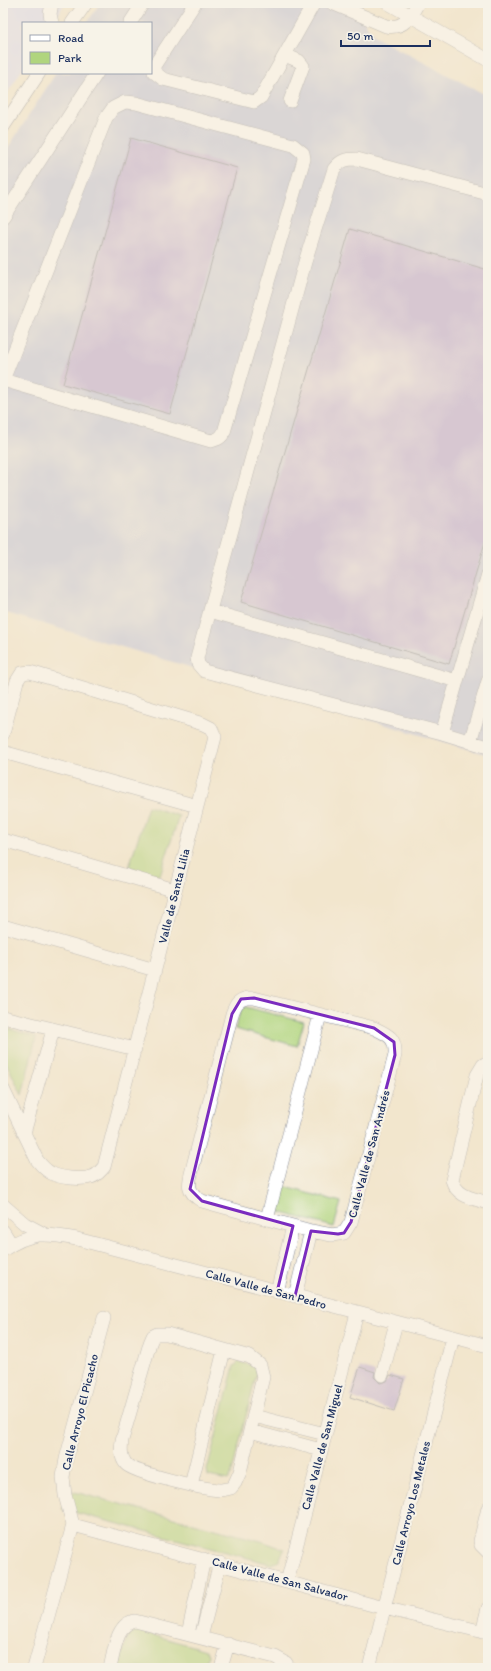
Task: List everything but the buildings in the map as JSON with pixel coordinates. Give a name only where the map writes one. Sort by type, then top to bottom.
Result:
[{"type":"street","points":[[52,3],[50,14],[52,22]]},
{"type":"street","points":[[73,22],[86,3]]},
{"type":"street","points":[[131,22],[143,3]]},
{"type":"street","points":[[195,3],[154,66],[154,72],[163,79],[254,102],[261,97],[314,3]]},
{"type":"street","points":[[332,3],[386,26],[394,27],[401,26],[411,15],[418,3]]},
{"type":"street","points":[[388,3],[488,60]]},
{"type":"street","points":[[284,55],[299,61],[303,66],[290,101]]},
{"type":"street","points":[[3,127],[38,74]]},
{"type":"street","points":[[3,217],[96,74]]},
{"type":"street","points":[[125,102],[136,103],[293,145],[302,153],[304,159],[224,432],[221,437],[211,441],[3,380],[106,118],[113,108],[125,102]]},
{"type":"street","points":[[488,194],[357,159],[346,159],[340,162],[334,169],[305,262],[197,658],[198,664],[204,671],[442,733],[488,747]]},
{"type":"street","points":[[442,733],[487,581]]},
{"type":"street","points":[[210,611],[457,682]]},
{"type":"street","name":"Valle de Santa Lilia","points":[[3,734],[16,681],[22,673],[30,672],[203,724],[211,728],[215,737],[104,1167],[98,1174],[85,1178],[60,1176],[52,1174],[44,1169],[37,1160],[3,1088]]},
{"type":"street","points":[[470,742],[488,681]]},
{"type":"street","points":[[3,752],[197,806]]},
{"type":"street","points":[[3,840],[176,890]]},
{"type":"street","points":[[3,926],[155,970]]},
{"type":"street","name":"Calle Valle de San Andrés","points":[[254,998],[320,1015],[374,1028],[383,1032],[394,1042],[396,1049],[351,1222],[344,1233],[332,1235],[311,1231],[202,1201],[191,1193],[190,1189],[194,1162],[232,1014],[237,1002],[241,999],[254,998]]},
{"type":"street","points":[[267,1219],[320,1015]]},
{"type":"street","points":[[3,1017],[135,1049]]},
{"type":"street","points":[[24,1133],[53,1030]]},
{"type":"street","points":[[488,1062],[483,1065],[477,1074],[452,1180],[454,1187],[460,1194],[488,1203]]},
{"type":"street","name":"Calle Valle de San Pedro","points":[[3,1205],[25,1224],[44,1234]]},
{"type":"street","points":[[277,1292],[293,1226]]},
{"type":"street","points":[[3,1231],[7,1247]]},
{"type":"street","points":[[295,1296],[311,1231]]},
{"type":"street","name":"Calle Valle de San Pedro","points":[[7,1247],[26,1237],[44,1234],[77,1239],[488,1346]]},
{"type":"street","name":"Calle Valle de San Miguel","points":[[287,1582],[357,1313]]},
{"type":"street","name":"Calle Arroyo El Picacho","points":[[73,1525],[65,1495],[63,1478],[66,1459],[104,1318]]},
{"type":"street","points":[[382,1375],[396,1323]]},
{"type":"street","points":[[156,1334],[167,1334],[250,1357],[260,1365],[263,1377],[254,1416],[238,1478],[231,1488],[218,1490],[191,1485],[132,1468],[123,1459],[121,1448],[122,1440],[150,1343],[153,1336],[156,1334]]},
{"type":"street","name":"Calle Arroyo Los Metales","points":[[369,1668],[453,1337]]},
{"type":"street","points":[[191,1485],[224,1350]]},
{"type":"street","points":[[254,1416],[325,1434]]},
{"type":"street","points":[[250,1431],[321,1450]]},
{"type":"street","points":[[488,1508],[480,1541],[481,1545],[488,1552]]},
{"type":"street","points":[[34,1668],[73,1525]]},
{"type":"street","name":"Calle Valle de San Salvador","points":[[73,1525],[384,1608],[485,1632]]},
{"type":"street","points":[[188,1634],[204,1559]]},
{"type":"street","points":[[201,1637],[220,1563]]},
{"type":"street","points":[[485,1632],[488,1608]]},
{"type":"street","points":[[110,1668],[119,1635],[124,1625],[128,1622],[144,1623],[275,1657],[286,1663],[290,1668]]},
{"type":"street","points":[[221,1668],[228,1644]]},
{"type":"highlighted area","points":[[254,998],[374,1028],[394,1042],[395,1055],[351,1222],[344,1233],[338,1234],[311,1231],[295,1296],[277,1292],[293,1226],[202,1201],[190,1189],[232,1014],[241,999]]},
{"type":"shaded area","points":[[3,3],[65,3],[53,22],[22,22],[22,70],[3,100]]},
{"type":"shaded area","points":[[100,3],[362,3],[365,24],[375,37],[488,96],[488,755],[3,612],[3,156],[55,74],[152,74],[152,22],[88,22]]},
{"type":"green space","points":[[148,806],[179,816],[160,876],[129,867]]},
{"type":"green space","points":[[242,1006],[304,1022],[297,1046],[235,1029]]},
{"type":"green space","points":[[3,1027],[36,1037],[22,1095],[3,1056]]},
{"type":"green space","points":[[282,1186],[341,1202],[334,1227],[275,1211]]},
{"type":"green space","points":[[239,1362],[254,1366],[257,1372],[231,1476],[228,1480],[208,1476],[207,1470],[234,1366]]},
{"type":"green space","points":[[71,1491],[261,1541],[284,1549],[279,1561],[271,1564],[62,1509]]},
{"type":"green space","points":[[135,1630],[206,1650],[208,1655],[205,1668],[121,1668],[119,1664],[129,1633]]}]
